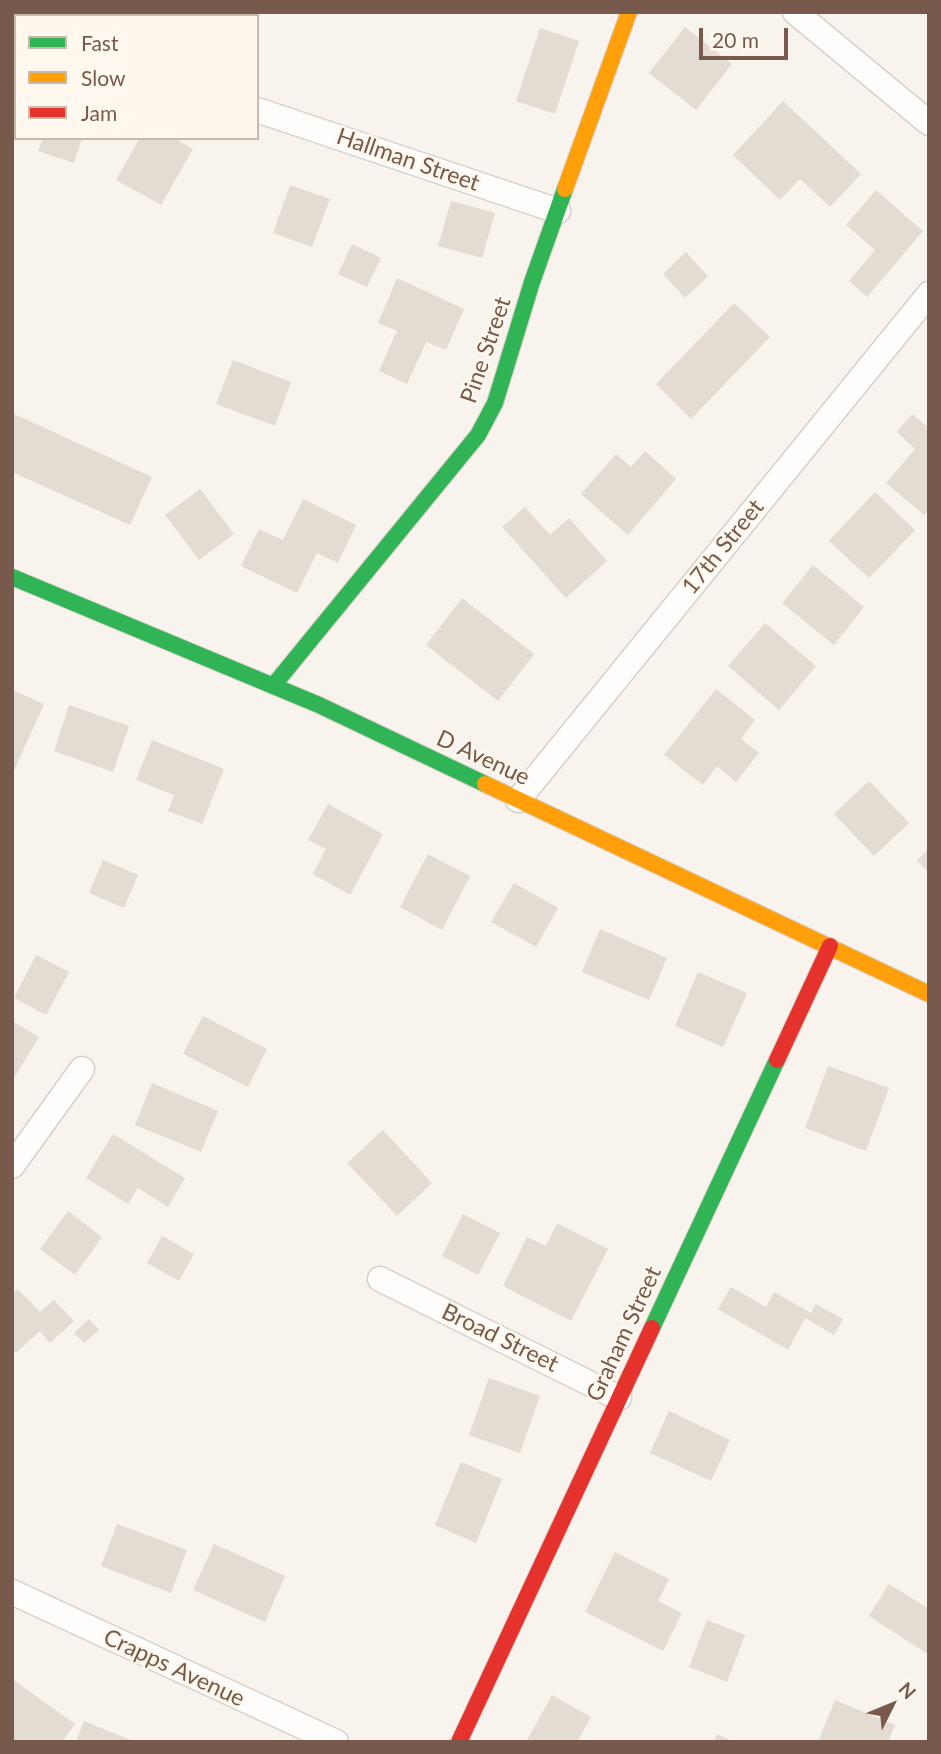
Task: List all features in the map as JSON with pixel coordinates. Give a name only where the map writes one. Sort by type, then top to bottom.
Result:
[{"type":"street","name":"Pine Street","points":[[273,686],[478,435],[495,403],[532,282],[629,12]]},
{"type":"street","points":[[795,12],[929,123]]},
{"type":"street","name":"Hallman Street","points":[[259,111],[558,211]]},
{"type":"street","name":"17th Street","points":[[518,800],[929,295]]},
{"type":"street","name":"D Avenue","points":[[12,578],[319,705],[929,994]]},
{"type":"street","name":"Graham Street","points":[[459,1742],[830,946]]},
{"type":"street","points":[[12,1166],[82,1069]]},
{"type":"street","name":"Broad Street","points":[[380,1279],[620,1398]]},
{"type":"street","name":"Crapps Avenue","points":[[12,1592],[336,1742]]},
{"type":"building","points":[[685,27],[732,64],[696,110],[649,73]]},
{"type":"building","points":[[540,28],[579,41],[555,114],[516,101]]},
{"type":"building","points":[[783,101],[861,174],[830,207],[800,179],[780,200],[733,155]]},
{"type":"building","points":[[42,140],[81,140],[74,163],[38,151]]},
{"type":"building","points":[[139,140],[177,140],[193,149],[161,205],[116,180]]},
{"type":"building","points":[[290,185],[330,199],[312,247],[273,233]]},
{"type":"building","points":[[876,190],[923,231],[867,297],[849,281],[875,250],[846,225]]},
{"type":"building","points":[[451,201],[495,213],[482,258],[438,246]]},
{"type":"building","points":[[352,244],[381,258],[367,287],[338,274]]},
{"type":"building","points":[[686,252],[708,276],[685,298],[663,274]]},
{"type":"building","points":[[397,278],[464,309],[446,350],[426,342],[407,384],[379,371],[397,331],[378,323]]},
{"type":"building","points":[[734,303],[770,337],[691,419],[656,384]]},
{"type":"building","points":[[233,360],[291,382],[275,426],[216,404]]},
{"type":"building","points":[[12,413],[152,477],[130,525],[12,472]]},
{"type":"building","points":[[912,414],[929,428],[929,509],[924,515],[886,483],[915,449],[897,432]]},
{"type":"building","points":[[645,451],[676,479],[628,535],[581,494],[616,454],[631,467]]},
{"type":"building","points":[[200,489],[234,534],[199,560],[165,515]]},
{"type":"building","points":[[875,492],[915,530],[869,578],[829,541]]},
{"type":"building","points":[[303,499],[356,525],[338,563],[317,553],[297,593],[241,566],[259,529],[283,540]]},
{"type":"building","points":[[525,507],[550,535],[569,518],[607,561],[566,598],[502,527]]},
{"type":"building","points":[[813,565],[864,607],[834,645],[782,603]]},
{"type":"building","points":[[462,598],[534,654],[498,701],[426,645]]},
{"type":"building","points":[[765,623],[816,666],[779,710],[728,666]]},
{"type":"building","points":[[716,689],[755,720],[741,739],[759,753],[736,782],[717,766],[703,785],[664,755]]},
{"type":"building","points":[[12,690],[44,704],[12,775]]},
{"type":"building","points":[[69,705],[129,726],[113,772],[54,751]]},
{"type":"building","points":[[152,740],[224,769],[202,824],[168,811],[174,795],[136,780]]},
{"type":"building","points":[[869,781],[909,823],[874,856],[834,814]]},
{"type":"building","points":[[328,804],[383,834],[350,895],[313,874],[326,849],[308,840]]},
{"type":"building","points":[[929,848],[929,872],[917,861]]},
{"type":"building","points":[[428,854],[470,876],[442,930],[400,907]]},
{"type":"building","points":[[103,860],[138,875],[124,908],[89,893]]},
{"type":"building","points":[[514,883],[558,908],[536,947],[491,922]]},
{"type":"building","points":[[600,929],[667,958],[649,1000],[582,972]]},
{"type":"building","points":[[36,955],[69,972],[46,1015],[14,998]]},
{"type":"building","points":[[698,972],[747,993],[723,1047],[675,1026]]},
{"type":"building","points":[[203,1016],[267,1049],[248,1087],[183,1054]]},
{"type":"building","points":[[12,1021],[39,1037],[14,1078],[12,1077]]},
{"type":"building","points":[[828,1066],[889,1088],[866,1151],[805,1128]]},
{"type":"building","points":[[152,1083],[218,1111],[201,1152],[135,1125]]},
{"type":"building","points":[[383,1130],[432,1183],[397,1216],[347,1163]]},
{"type":"building","points":[[113,1134],[185,1178],[168,1207],[138,1188],[128,1204],[86,1178]]},
{"type":"building","points":[[68,1211],[102,1237],[75,1275],[40,1249]]},
{"type":"building","points":[[463,1214],[500,1233],[478,1275],[442,1256]]},
{"type":"building","points":[[557,1223],[608,1249],[571,1321],[503,1286],[527,1237],[546,1246]]},
{"type":"building","points":[[162,1236],[194,1254],[179,1281],[147,1263]]},
{"type":"building","points":[[731,1287],[766,1307],[774,1292],[811,1313],[816,1304],[843,1319],[834,1335],[805,1318],[788,1350],[718,1309]]},
{"type":"building","points":[[18,1289],[40,1312],[54,1300],[74,1321],[50,1343],[40,1331],[16,1353],[12,1349],[12,1294]]},
{"type":"building","points":[[89,1319],[99,1330],[84,1343],[74,1333]]},
{"type":"building","points":[[489,1378],[540,1396],[520,1453],[469,1435]]},
{"type":"building","points":[[669,1411],[730,1440],[711,1481],[650,1453]]},
{"type":"building","points":[[461,1462],[502,1479],[476,1543],[435,1525]]},
{"type":"building","points":[[117,1524],[187,1550],[171,1593],[101,1566]]},
{"type":"building","points":[[214,1544],[285,1576],[265,1622],[193,1590]]},
{"type":"building","points":[[615,1552],[669,1579],[658,1601],[682,1613],[663,1651],[585,1612]]},
{"type":"building","points":[[889,1584],[929,1609],[929,1655],[869,1616]]},
{"type":"building","points":[[707,1620],[745,1635],[727,1682],[689,1667]]},
{"type":"building","points":[[12,1679],[75,1724],[62,1742],[12,1742]]},
{"type":"building","points":[[552,1695],[591,1717],[577,1742],[526,1742]]},
{"type":"building","points":[[835,1700],[895,1725],[888,1742],[818,1742]]},
{"type":"building","points":[[84,1721],[135,1742],[76,1742]]},
{"type":"building","points":[[717,1734],[733,1742],[714,1742]]},
{"type":"traffic: fast","points":[[273,686],[478,435],[495,403],[532,282],[565,189]]},
{"type":"traffic: fast","points":[[12,577],[319,705],[485,784]]},
{"type":"traffic: fast","points":[[652,1328],[777,1060]]},
{"type":"traffic: slow","points":[[565,189],[629,12]]},
{"type":"traffic: slow","points":[[485,784],[929,994]]},
{"type":"traffic: jam","points":[[777,1060],[830,946]]},
{"type":"traffic: jam","points":[[459,1742],[652,1328]]}]
